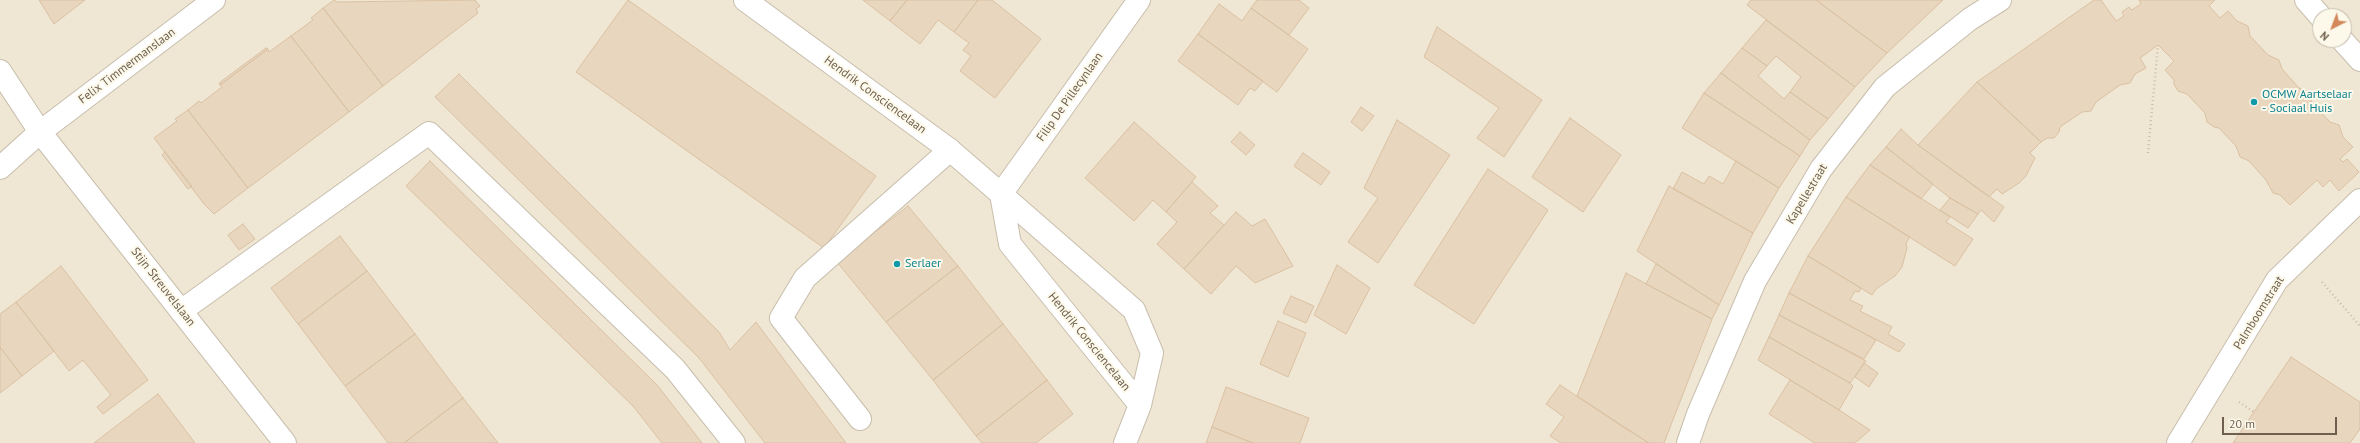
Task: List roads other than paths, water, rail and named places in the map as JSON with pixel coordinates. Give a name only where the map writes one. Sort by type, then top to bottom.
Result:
[{"type":"street","name":"Felix Timmermanslaan","points":[[0,168],[40,132],[214,0]]},
{"type":"street","name":"Hendrik Consciencelaan","points":[[745,0],[950,150],[1134,310],[1152,353],[1140,405],[1125,443]]},
{"type":"street","name":"Filip De Pillecynlaan","points":[[1001,194],[1139,0]]},
{"type":"street","name":"Kapellestraat","points":[[1688,443],[1698,414],[1755,281],[1821,169],[1884,87],[1970,19],[2000,0]]},
{"type":"street","points":[[2306,0],[2313,8]]},
{"type":"street","points":[[2349,48],[2360,60]]},
{"type":"street","name":"Stijn Streuvelslaan","points":[[0,71],[40,132],[285,443]]},
{"type":"street","points":[[181,310],[429,133],[675,368],[734,443]]},
{"type":"street","points":[[860,419],[781,318],[806,278],[950,150]]},
{"type":"street","name":"Hendrik Consciencelaan","points":[[1001,194],[1010,244],[1140,405]]},
{"type":"street","name":"Palmboomstraat","points":[[2178,443],[2277,280],[2360,200]]},
{"type":"place","name":"OCMW Aartselaar - Sociaal Huis","points":[[2254,102]]},
{"type":"place","name":"Serlaer","points":[[897,264]]}]
